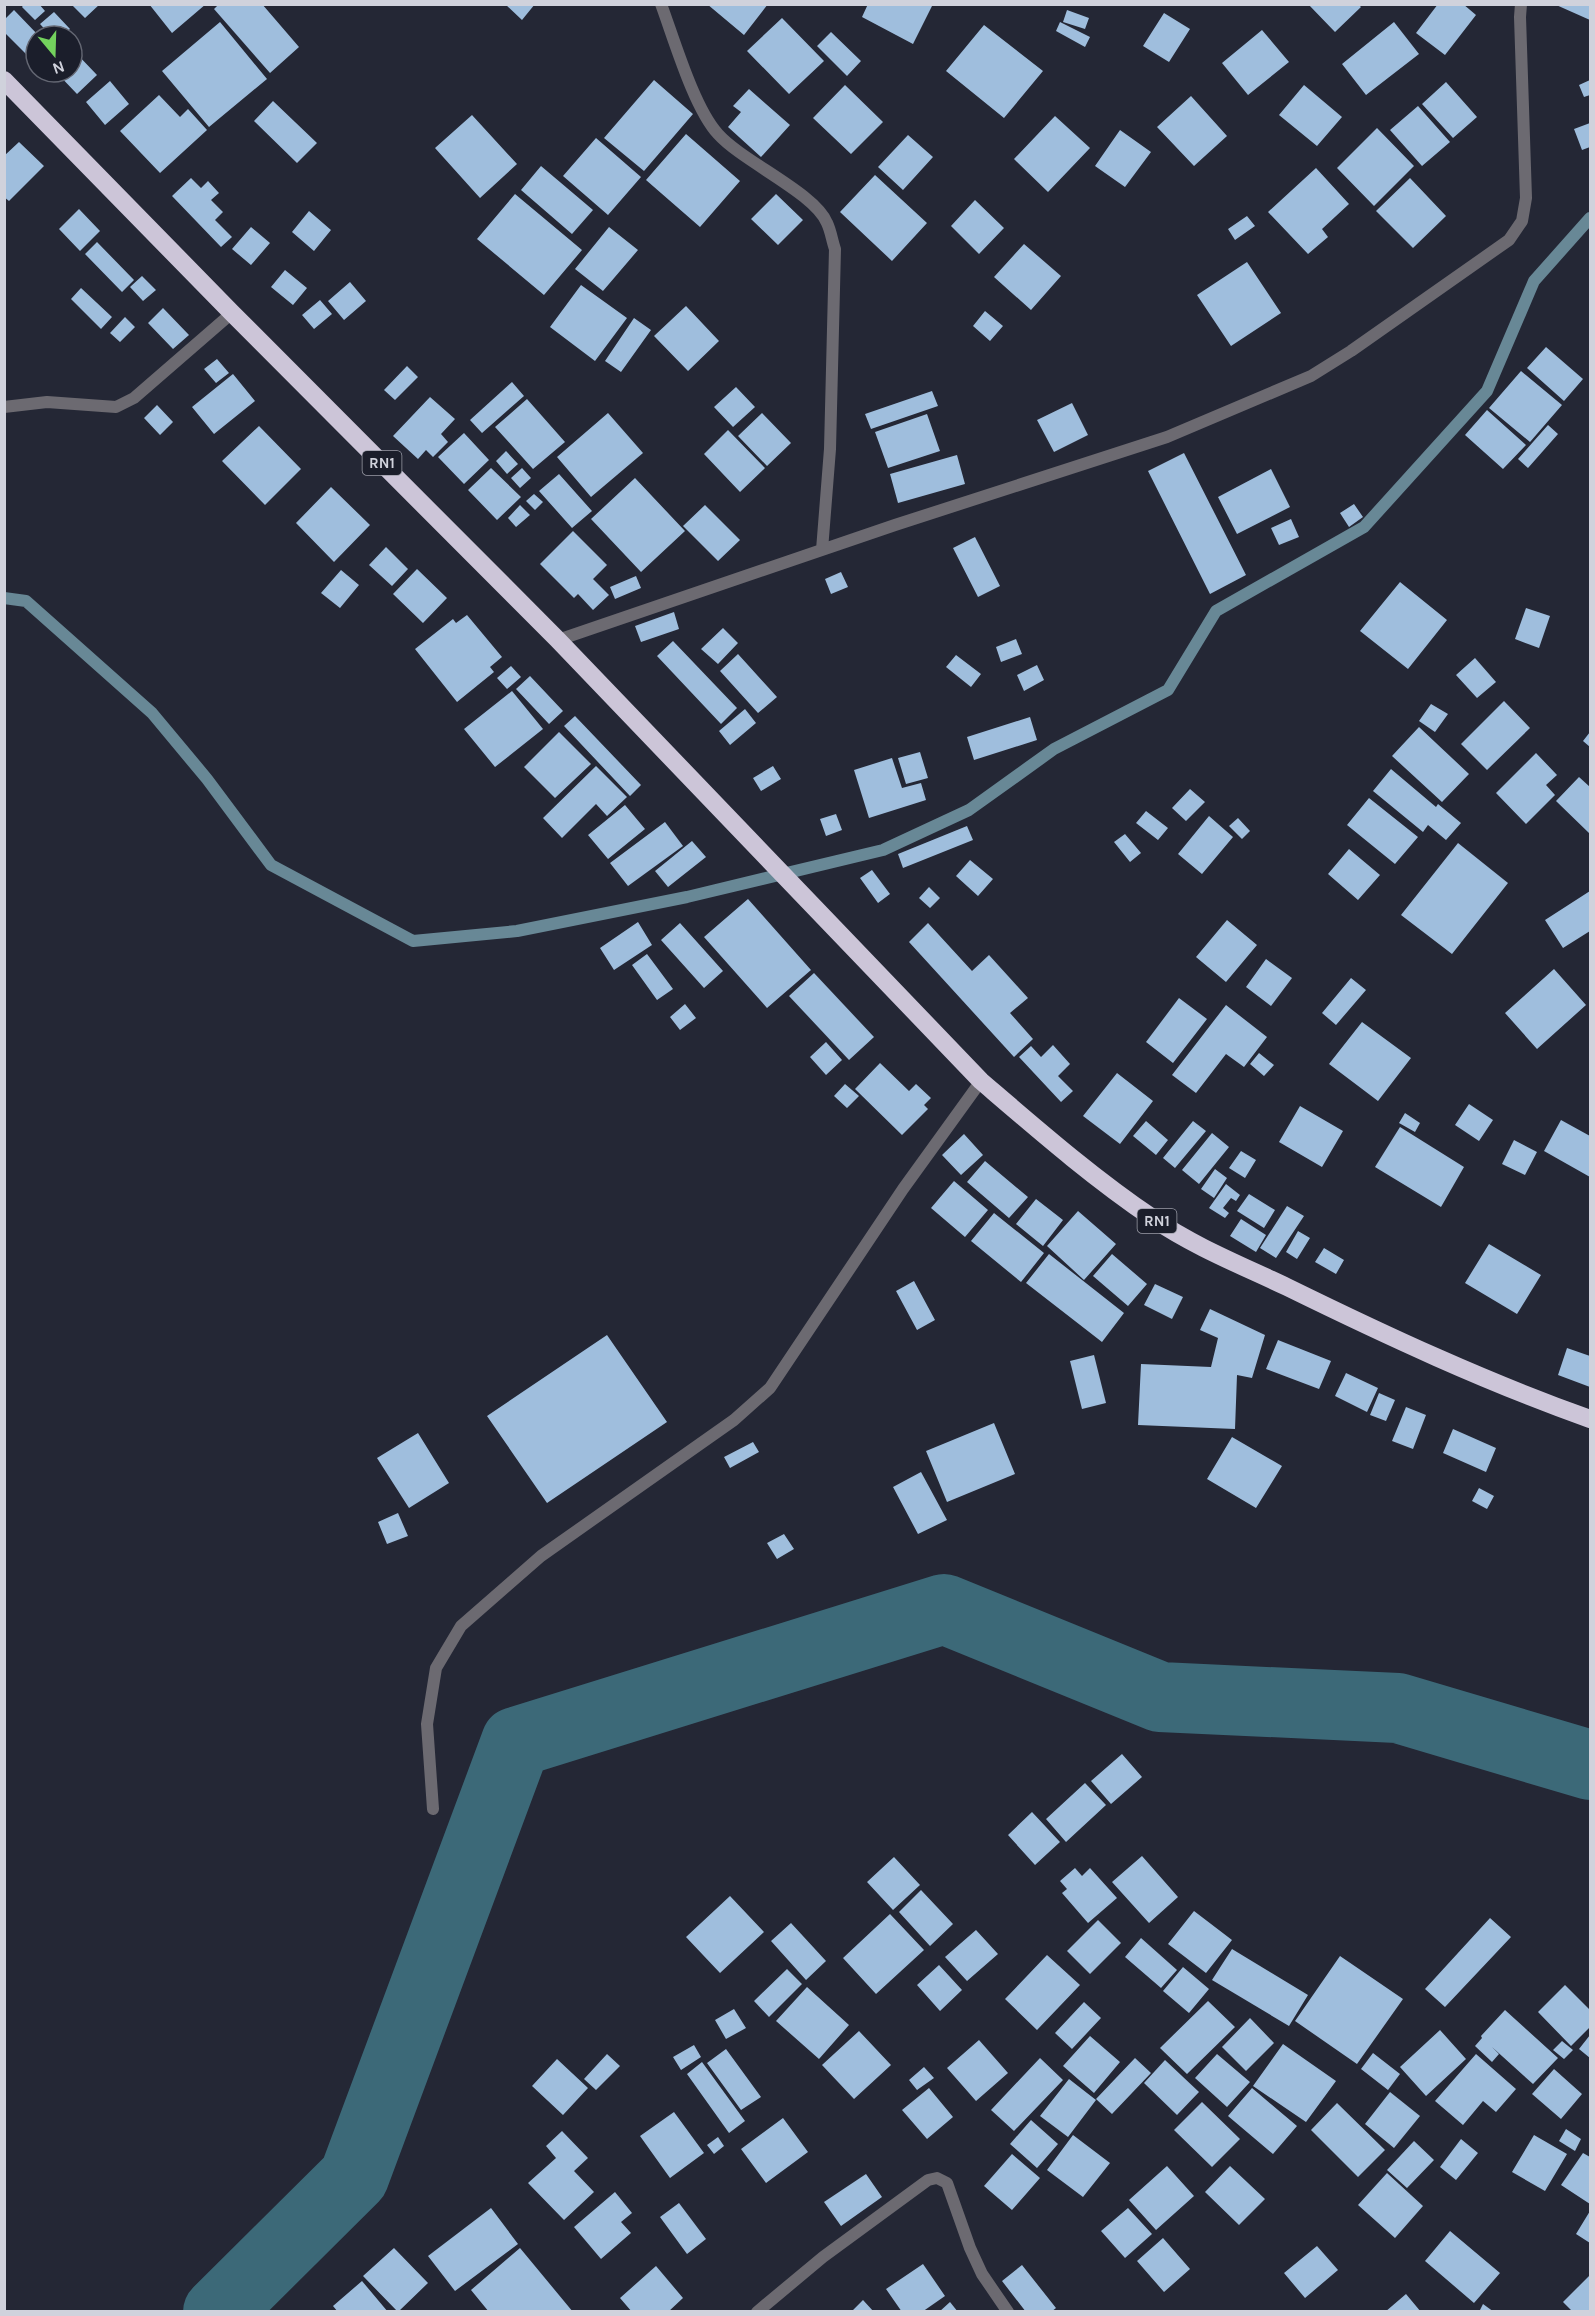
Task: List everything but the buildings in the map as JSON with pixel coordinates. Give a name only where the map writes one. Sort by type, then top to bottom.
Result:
[{"type":"highway","name":"RN1","points":[[4,80],[558,640],[981,1081],[1095,1176],[1165,1226],[1395,1340],[1590,1419]]},
{"type":"street","points":[[661,4],[701,109],[717,134],[740,153],[813,204],[827,221],[835,249],[830,449],[822,550]]},
{"type":"street","points":[[558,640],[822,550],[1167,437],[1311,376],[1351,351],[1509,240],[1522,221],[1526,198],[1521,4]]},
{"type":"street","points":[[4,407],[47,402],[116,407],[134,398],[232,313]]},
{"type":"street","points":[[433,1809],[428,1724],[434,1679],[436,1668],[461,1626],[541,1556],[734,1420],[770,1388],[903,1189],[981,1081]]},
{"type":"street","points":[[757,2312],[823,2257],[928,2180],[937,2178],[947,2183],[982,2274],[1008,2312]]},
{"type":"waterway","points":[[4,598],[26,601],[152,713],[207,779],[271,865],[413,941],[517,931],[687,897],[883,850],[969,810],[1054,749],[1168,690],[1216,611],[1364,527],[1487,391],[1534,281],[1590,218]]},
{"type":"waterway","points":[[218,2312],[354,2177],[516,1742],[944,1609],[1160,1697],[1398,1708],[1590,1765]]}]
